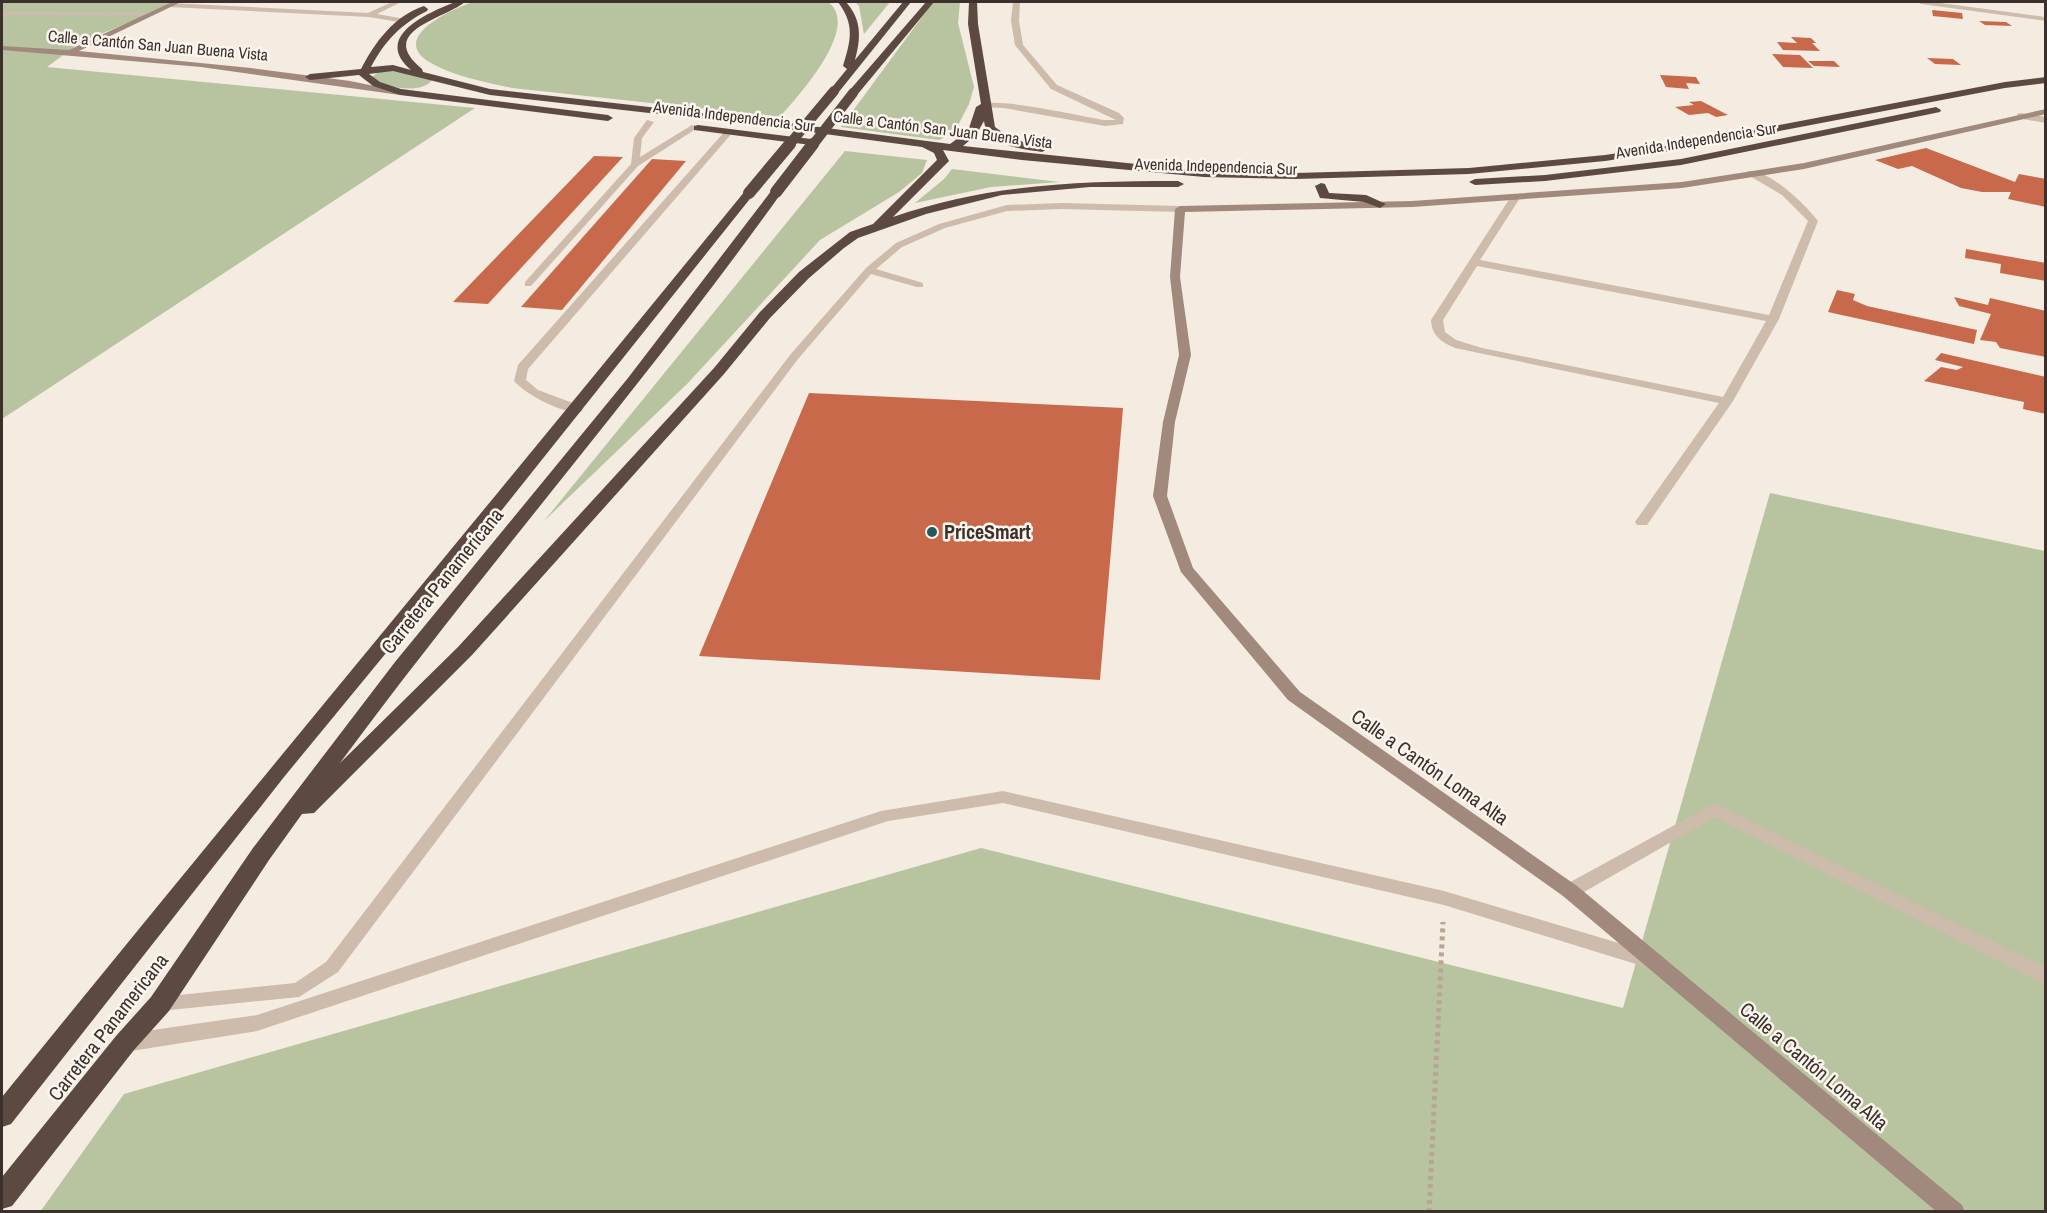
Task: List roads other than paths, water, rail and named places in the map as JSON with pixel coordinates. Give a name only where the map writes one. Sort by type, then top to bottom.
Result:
[{"type":"highway","points":[[442,2],[402,21],[380,42],[364,75],[373,83],[403,92],[615,118]]},
{"type":"highway","points":[[424,74],[403,59],[400,46],[402,40],[418,23],[461,2]]},
{"type":"highway","points":[[842,2],[851,11],[856,30],[846,74]]},
{"type":"highway","name":"Carretera Panamericana","points":[[2,1116],[277,772],[577,409],[846,74],[908,2]]},
{"type":"highway","name":"Carretera Panamericana","points":[[2,1197],[125,1043],[160,1004],[261,854],[402,666],[633,381],[853,93],[930,2]]},
{"type":"highway","points":[[973,2],[973,24],[985,105],[992,132],[1006,140],[1138,168]]},
{"type":"highway","name":"Calle a Cantón San Juan Buena Vista","points":[[310,77],[338,75],[367,65],[424,74],[490,92],[926,145],[944,152],[1138,168]]},
{"type":"highway","points":[[403,92],[434,87],[443,80]]},
{"type":"highway","name":"Avenida Independencia Sur","points":[[1138,168],[1204,174],[1296,176],[1469,171],[1605,158],[1685,146],[2005,85],[2046,80]]},
{"type":"highway","points":[[878,226],[902,199],[935,170],[943,161],[944,152],[970,138],[977,130],[984,88]]},
{"type":"highway","name":"Avenida Independencia Sur","points":[[1443,184],[1545,178],[1681,162],[2013,94],[2046,90]]},
{"type":"highway","name":"Avenida Independencia Sur","points":[[638,121],[832,144]]},
{"type":"highway","name":"Avenida Independencia Sur","points":[[855,147],[913,154],[944,152],[1178,184],[1321,186],[1421,184]]},
{"type":"highway","points":[[261,854],[465,651],[719,371],[765,315],[804,275],[854,235],[948,204],[1030,188],[1090,184],[1178,184]]},
{"type":"highway","points":[[1321,186],[1324,196],[1366,199],[1380,204]]},
{"type":"street","points":[[369,15],[397,2]]},
{"type":"street","points":[[985,105],[1004,105],[1105,123],[1120,122],[1120,118],[1116,115],[1054,87],[1019,45],[1015,21],[1016,2]]},
{"type":"street","points":[[1922,2],[2046,18]]},
{"type":"street","points":[[71,52],[173,3],[369,15],[402,21]]},
{"type":"street","points":[[2,13],[149,14]]},
{"type":"street","name":"Calle a Cantón San Juan Buena Vista","points":[[2,48],[146,57],[310,77]]},
{"type":"street","points":[[310,77],[403,92]]},
{"type":"street","points":[[1180,209],[1515,198],[1682,185],[1804,166],[2046,111]]},
{"type":"street","points":[[2020,116],[2046,120]]},
{"type":"street","points":[[577,409],[534,393],[520,381],[522,368],[729,132]]},
{"type":"street","points":[[1642,522],[1727,400],[1773,319],[1813,221],[1803,207],[1782,189],[1751,173]]},
{"type":"street","points":[[1515,198],[1437,320],[1436,328],[1440,335],[1456,344],[1482,351],[1727,400]]},
{"type":"street","name":"Calle a Cantón Loma Alta","points":[[1180,209],[1175,277],[1185,355],[1169,422],[1160,496],[1186,569],[1293,696],[1570,891],[1954,1212]]},
{"type":"street","points":[[1473,262],[1773,319]]},
{"type":"street","points":[[125,1043],[257,1023],[887,815],[1003,797],[1444,898],[1656,963]]},
{"type":"street","points":[[1570,891],[1715,809],[2046,977]]},
{"type":"lane","points":[[635,164],[638,138],[661,124]]},
{"type":"lane","points":[[528,284],[635,164],[695,127]]},
{"type":"lane","points":[[160,1004],[299,990],[332,967],[794,357],[869,270],[899,245],[942,226],[1007,208],[1062,206],[1180,209]]},
{"type":"lane","points":[[869,270],[920,285]]},
{"type":"place","name":"PriceSmart","points":[[932,532]]}]
